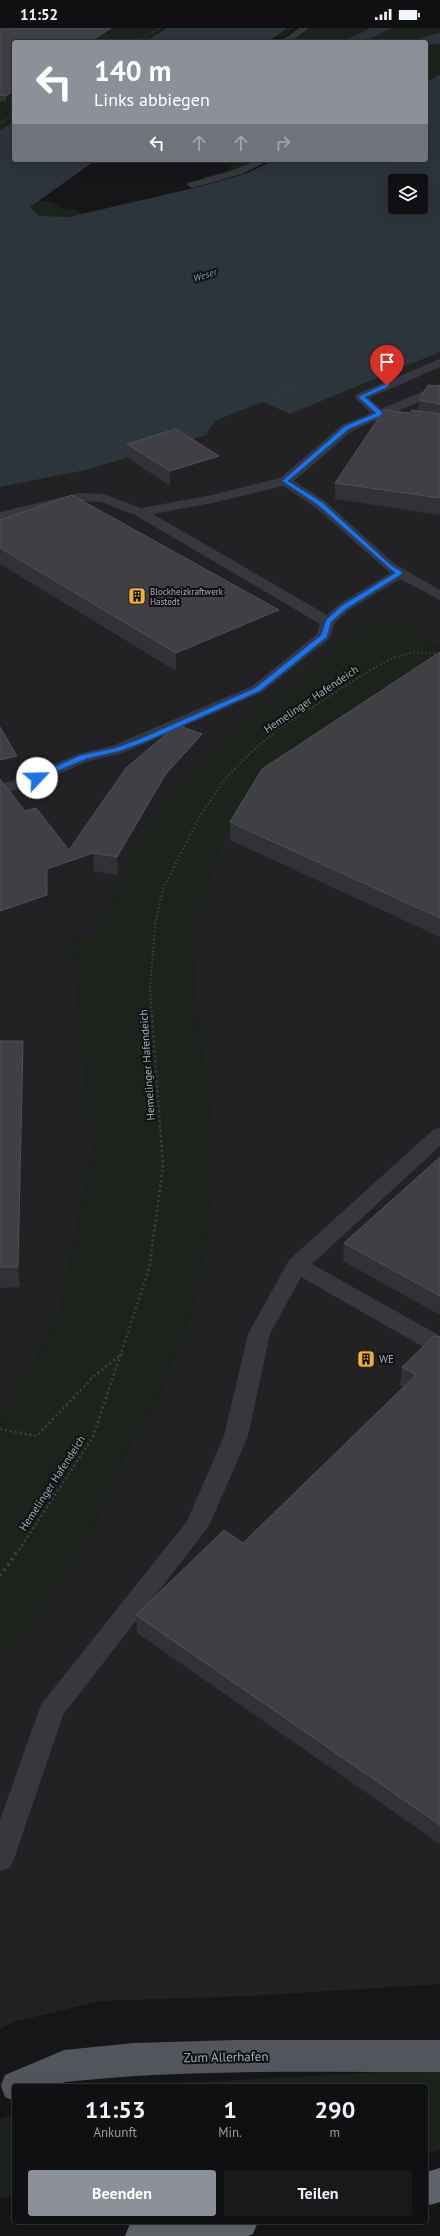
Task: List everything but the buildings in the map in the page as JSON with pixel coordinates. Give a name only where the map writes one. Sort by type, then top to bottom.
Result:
[{"type":"highway","points":[[428,2188],[440,2185]]},
{"type":"highway","points":[[142,2236],[227,2224]]},
{"type":"main road","name":"Zum Allerhafen","points":[[22,2084],[64,2066],[134,2059],[234,2056],[440,2056]]},
{"type":"main road","points":[[0,2093],[12,2088]]},
{"type":"lane","points":[[287,40],[305,28]]},
{"type":"lane","points":[[192,185],[238,172],[260,162]]},
{"type":"lane","points":[[440,364],[361,397],[380,414],[440,425]]},
{"type":"lane","points":[[140,512],[212,499],[285,481],[347,428],[440,388]]},
{"type":"lane","points":[[285,481],[320,504],[390,567],[440,596]]},
{"type":"lane","points":[[0,516],[80,497],[103,498],[140,512],[328,622]]},
{"type":"lane","points":[[0,789],[25,783],[84,757],[117,750],[258,689],[324,636],[328,622],[344,607],[400,573]]},
{"type":"lane","points":[[0,1859],[52,1710],[197,1526],[236,1436],[259,1334],[297,1265],[440,1135]]},
{"type":"lane","points":[[297,1265],[440,1346]]},
{"type":"path","points":[[140,40],[160,28]]},
{"type":"path","points":[[0,123],[12,116]]},
{"type":"path","points":[[263,402],[298,385]]},
{"type":"path","name":"Hemelinger Hafendeich","points":[[0,1576],[45,1512],[93,1437],[150,1269],[163,1166],[150,991],[155,925],[163,889],[200,816],[225,779],[250,753],[281,727],[372,669],[400,656],[414,652],[431,652],[440,654]]},
{"type":"path","points":[[0,1429],[37,1436],[94,1376],[122,1354]]},
{"type":"shaded area","points":[[0,28],[167,28],[147,40],[12,40],[12,123],[0,130]]},
{"type":"shaded area","points":[[288,28],[296,28],[283,37],[291,38],[305,28],[440,28],[440,74],[428,82],[428,40],[293,40],[276,36]]},
{"type":"shaded area","points":[[236,162],[253,162],[233,171],[206,179],[203,177],[224,172]]},
{"type":"shaded area","points":[[37,201],[52,202],[65,210],[72,208],[84,214],[55,219],[47,218],[35,213],[30,207]]},
{"type":"shaded area","points":[[440,352],[440,647],[424,640],[124,872],[100,937],[72,939],[93,1150],[59,1316],[0,1424],[0,487],[86,470],[177,444],[215,421],[263,402],[290,413]]},
{"type":"shaded area","points":[[398,618],[423,635],[424,640],[440,647],[440,663],[428,658],[301,741],[254,779],[224,837],[199,906],[194,987],[213,1133],[214,1180],[203,1257],[191,1314],[153,1410],[141,1419],[96,1520],[67,1567],[5,1656],[0,1654],[0,1424],[59,1316],[93,1150],[72,939],[100,936],[124,872],[165,798],[216,746],[360,631]]},
{"type":"shaded area","points":[[428,658],[440,663],[440,1984],[250,1996],[100,2001],[14,2022],[0,2029],[0,1654],[5,1655],[67,1567],[96,1520],[141,1419],[153,1410],[191,1314],[203,1257],[214,1180],[213,1133],[194,987],[199,906],[224,837],[254,779],[301,741]]},
{"type":"shaded area","points":[[440,2069],[440,2150],[428,2153],[428,2084],[163,2084]]},
{"type":"shaded area","points":[[12,2114],[12,2197],[0,2198],[0,2119]]},
{"type":"water","points":[[167,28],[288,28],[270,40],[147,40]]},
{"type":"water","points":[[371,28],[391,28],[368,40],[346,40]]},
{"type":"water","points":[[440,33],[440,44],[428,45],[428,40],[414,40]]},
{"type":"water","name":"Weser","points":[[440,74],[440,352],[290,414],[263,402],[215,421],[206,435],[86,470],[0,487],[0,130],[12,123],[12,162],[93,162],[30,207],[39,216],[69,217],[198,187],[245,174],[271,162],[428,162],[428,82]]},
{"type":"place","name":"Blockheizkraftwerk Hastedt","points":[[137,596]]},
{"type":"place","name":"WE","points":[[366,1359]]},
{"type":"route","points":[[37,778],[84,757],[117,750],[145,739],[210,712],[258,689],[324,636],[328,622],[344,607],[400,573],[390,567],[320,504],[285,481],[347,428],[380,414],[361,397],[387,386]]}]
